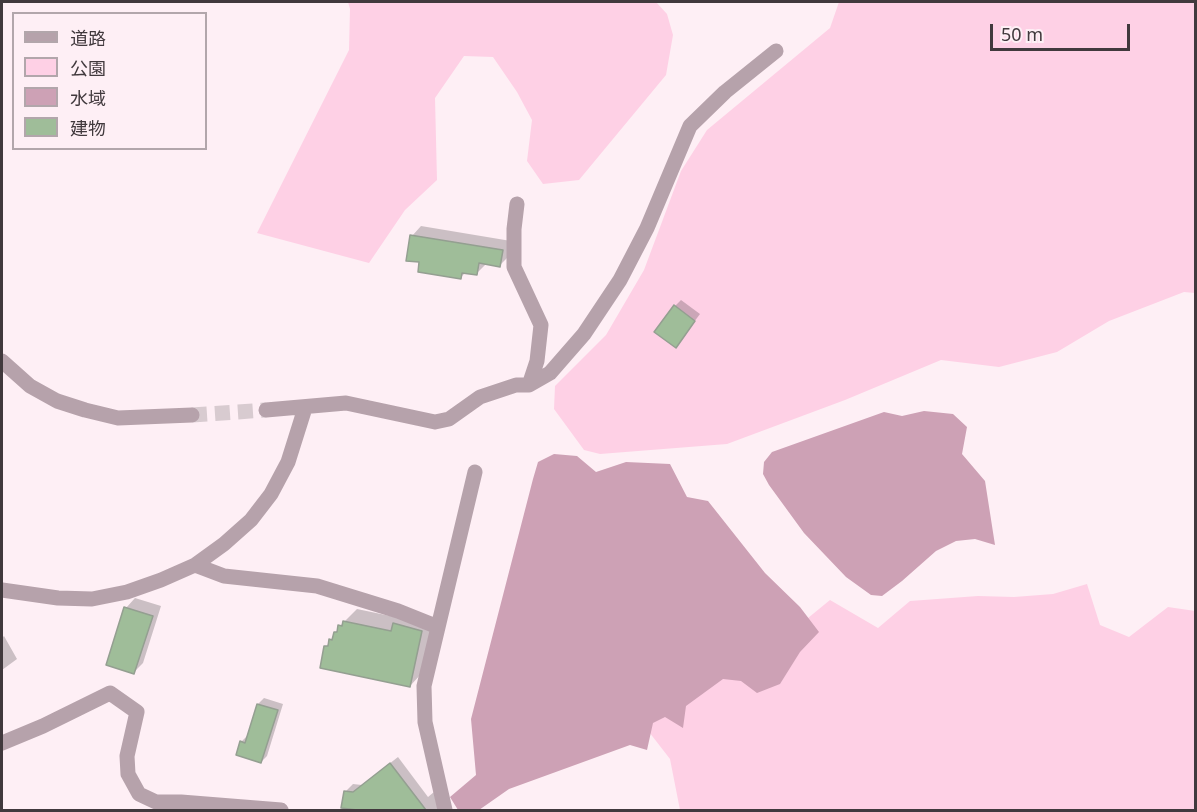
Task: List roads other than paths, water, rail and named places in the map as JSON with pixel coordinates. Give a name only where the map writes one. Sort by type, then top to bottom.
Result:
[{"type":"street","points":[[266,410],[346,403],[435,422],[449,419],[480,397],[516,385],[529,385],[550,373],[584,334],[620,280],[647,228],[690,126],[725,92],[776,51]]},
{"type":"street","points":[[517,204],[514,229],[514,267],[541,325],[537,361],[529,385]]},
{"type":"street","points":[[2,361],[30,386],[57,401],[85,410],[118,418],[192,415]]},
{"type":"street","points":[[2,590],[58,598],[92,598],[127,592],[161,580],[195,564],[224,544],[251,520],[271,494],[288,462],[305,408]]},
{"type":"street","points":[[445,810],[425,722],[424,686],[475,472]]},
{"type":"street","points":[[195,564],[224,576],[317,586],[398,611],[438,627]]},
{"type":"street","points":[[2,742],[43,726],[110,693],[137,712],[127,756],[128,774],[139,794],[156,802],[281,810]]},
{"type":"water","points":[[924,411],[953,414],[967,427],[962,454],[985,481],[995,545],[975,539],[956,541],[936,551],[882,596],[871,595],[846,577],[804,533],[769,485],[763,474],[764,462],[772,452],[884,412],[902,416]]},
{"type":"water","points":[[554,454],[577,456],[596,472],[626,462],[670,464],[687,497],[708,501],[765,573],[800,607],[819,632],[800,652],[780,684],[757,693],[741,681],[723,679],[686,706],[683,728],[665,717],[653,723],[647,750],[630,745],[509,789],[479,810],[458,810],[450,797],[476,775],[471,719],[533,479],[538,462]]},
{"type":"tunnel","points":[[192,415],[266,410]]}]
